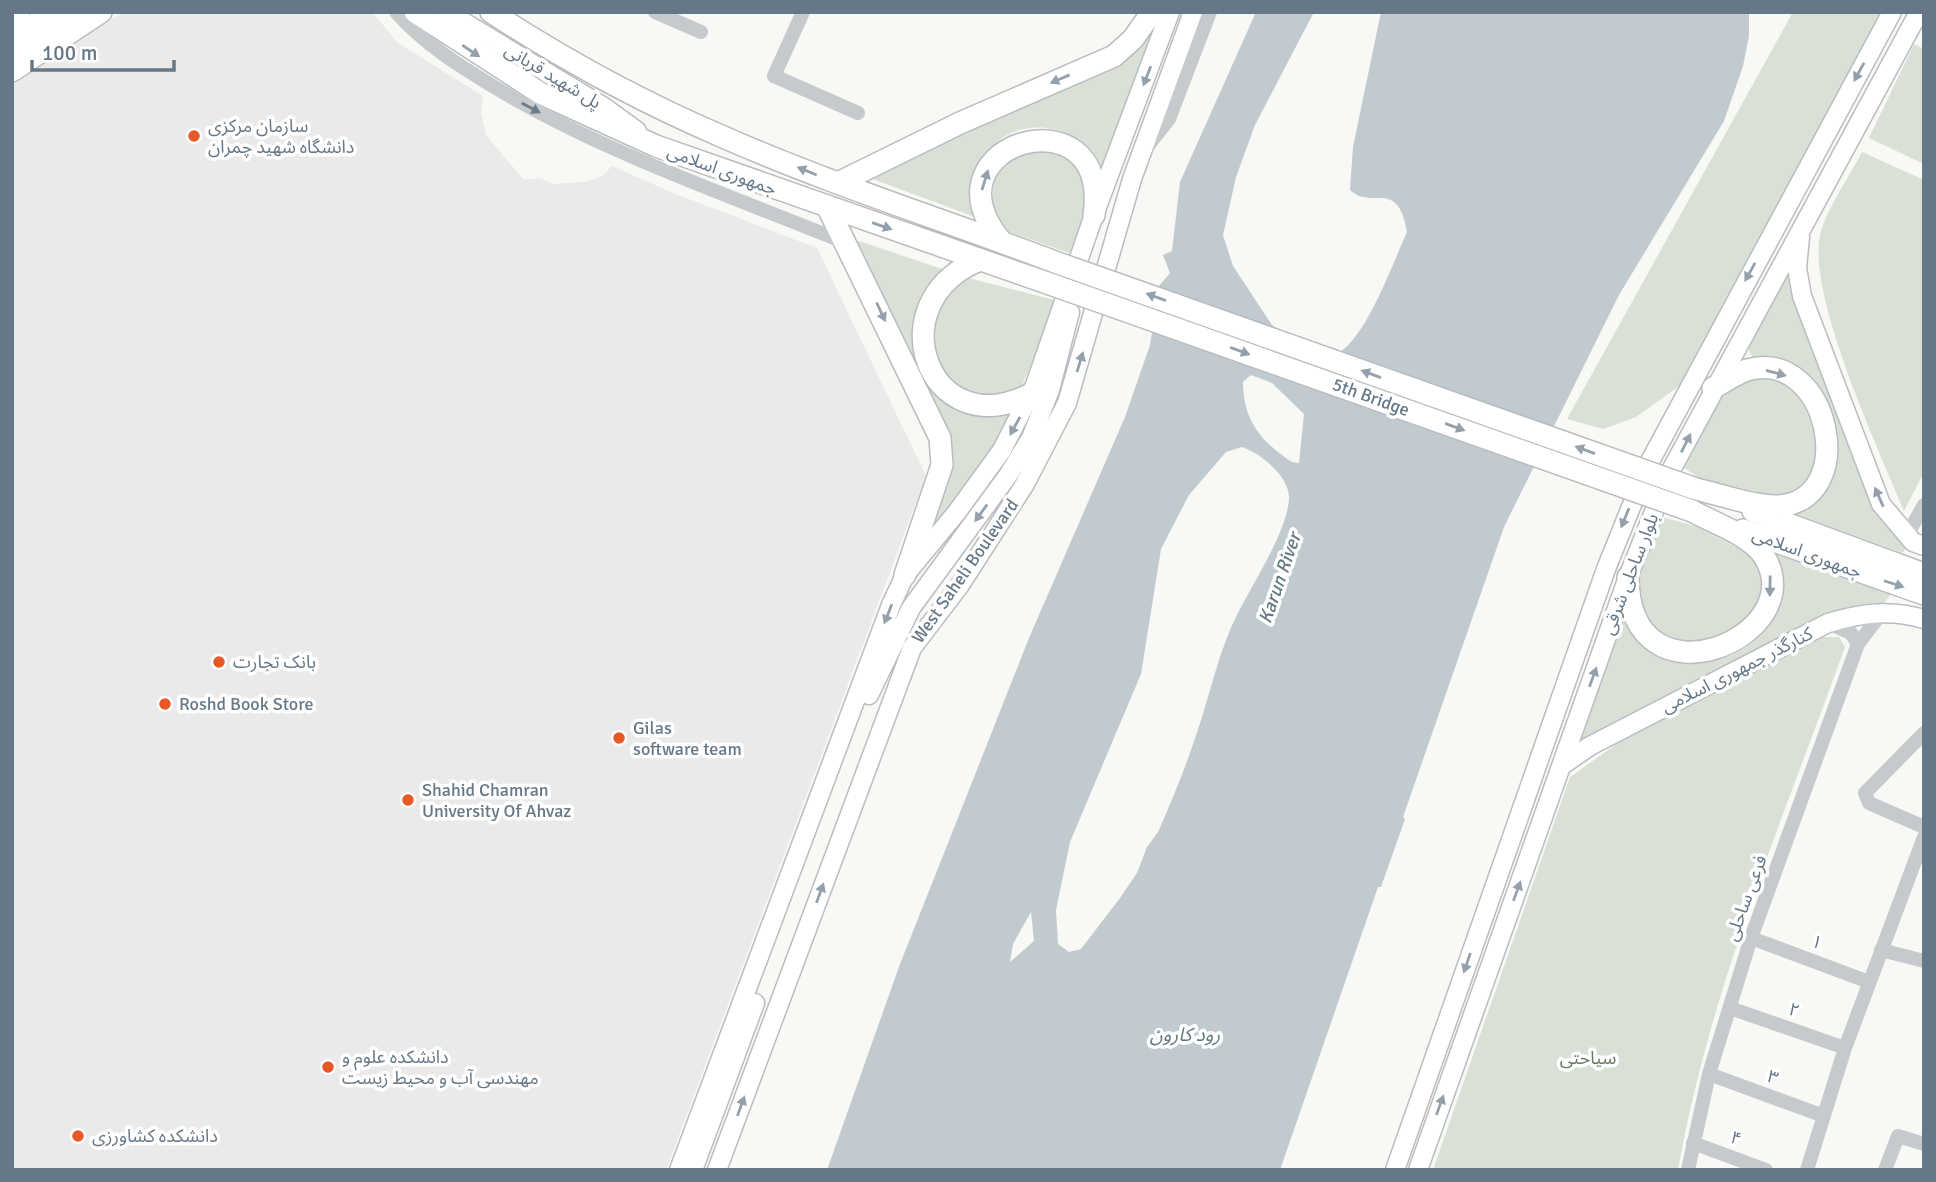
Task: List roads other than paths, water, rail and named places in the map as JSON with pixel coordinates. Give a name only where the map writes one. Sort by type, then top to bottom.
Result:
[{"type":"highway","points":[[12,17],[19,12]]},
{"type":"highway","points":[[12,71],[101,12]]},
{"type":"highway","name":"جمهوری اسلامی","points":[[415,12],[540,93],[656,146],[1050,284]]},
{"type":"highway","name":"پل شهید قربانی","points":[[474,12],[611,97],[674,114]]},
{"type":"highway","name":"جمهوری اسلامی","points":[[491,12],[674,114],[838,183],[1055,261]]},
{"type":"highway","points":[[838,183],[960,123],[1114,56],[1133,39],[1152,12]]},
{"type":"highway","points":[[1001,241],[981,205],[982,185],[990,166],[1004,150],[1023,141],[1044,139],[1064,145],[1081,157],[1092,174],[1097,195],[1094,215]]},
{"type":"highway","points":[[828,208],[940,438],[942,465],[905,575]]},
{"type":"highway","points":[[980,260],[961,267],[942,283],[929,303],[922,326],[928,361],[944,389],[964,402],[988,407],[1011,404],[1031,394]]},
{"type":"highway","name":"5th Bridge","points":[[1055,261],[1696,489]]},
{"type":"highway","name":"5th Bridge","points":[[1050,284],[1692,511]]},
{"type":"highway","points":[[1696,489],[1775,506],[1794,502],[1808,493],[1819,480],[1826,461],[1827,439],[1823,415],[1812,396],[1797,381],[1783,373],[1749,369],[1713,388]]},
{"type":"highway","name":"جمهوری اسلامی","points":[[1696,489],[1924,574]]},
{"type":"highway","points":[[1628,577],[1632,611],[1650,638],[1663,647],[1682,653],[1706,652],[1728,645],[1751,629],[1768,604],[1772,588],[1764,556],[1753,544],[1692,511]]},
{"type":"highway","name":"جمهوری اسلامی","points":[[1692,511],[1924,594]]},
{"type":"main road","points":[[12,37],[50,12]]},
{"type":"main road","points":[[12,54],[75,12]]},
{"type":"main road","name":"پل شهید قربانی","points":[[447,12],[604,107],[656,146]]},
{"type":"main road","name":"West Saheli Boulevard","points":[[679,1170],[905,575],[980,481],[1006,442],[1031,394],[1170,12]]},
{"type":"main road","name":"West Saheli Boulevard","points":[[718,1170],[912,648],[960,584],[1025,484],[1067,403],[1140,156],[1194,12]]},
{"type":"main road","name":"بلوار ساحلی شرقی","points":[[1395,1170],[1610,557],[1648,464],[1892,12]]},
{"type":"main road","name":"بلوار ساحلی شرقی","points":[[1418,1170],[1628,577],[1670,474],[1713,388],[1919,12]]},
{"type":"main road","points":[[1801,228],[1797,268],[1802,296],[1881,504],[1907,535],[1923,545]]},
{"type":"main road","name":"West Saheli Boulevard","points":[[693,1170],[873,683],[911,608],[1009,474],[1031,438],[1050,390],[1066,333],[1083,246]]},
{"type":"main road","name":"کنارگذر جمهوری اسلامی","points":[[1561,766],[1590,746],[1828,623],[1883,611],[1924,619]]},
{"type":"main road","points":[[1533,778],[1554,785]]},
{"type":"street","points":[[396,12],[413,31],[455,64],[532,109],[679,179],[846,243]]},
{"type":"street","points":[[655,12],[701,32]]},
{"type":"street","points":[[803,12],[774,76],[858,113]]},
{"type":"street","points":[[1140,156],[1169,119],[1210,12]]},
{"type":"street","points":[[1907,535],[1924,505]]},
{"type":"street","name":"فرعی ساحلی","points":[[1688,1170],[1709,1074],[1751,938],[1858,644],[1883,611]]},
{"type":"street","points":[[1828,623],[1851,634],[1858,644]]},
{"type":"street","points":[[1924,733],[1865,793],[1869,803],[1924,827]]},
{"type":"street","points":[[1807,1170],[1845,1048],[1924,837]]},
{"type":"street","name":"۱","points":[[1751,938],[1869,982]]},
{"type":"street","points":[[1881,950],[1924,961]]},
{"type":"street","name":"۲","points":[[1730,1008],[1845,1048]]},
{"type":"street","name":"۳","points":[[1709,1074],[1824,1116]]},
{"type":"street","points":[[1885,1170],[1898,1136],[1924,1144]]},
{"type":"street","name":"۴","points":[[1692,1143],[1766,1170]]},
{"type":"water","name":"رود کارون","points":[[1256,12],[1314,12],[1255,125],[1236,177],[1223,235],[1233,266],[1272,325],[1285,334],[1340,352],[1350,343],[1369,315],[1407,232],[1403,215],[1391,200],[1358,196],[1350,190],[1353,147],[1381,12],[1749,12],[1749,36],[1743,66],[1724,121],[1619,295],[1504,527],[1403,817],[1405,819],[1381,887],[1378,887],[1280,1170],[827,1170],[900,964],[1029,638],[1125,417],[1150,345],[1159,286],[1170,273],[1163,255],[1172,251],[1180,182]],"holes":[[[1251,375],[1272,383],[1304,414],[1299,463],[1292,462],[1271,446],[1250,419],[1243,382]],[[1242,447],[1273,467],[1288,492],[1286,515],[1273,548],[1230,630],[1192,746],[1158,832],[1147,847],[1137,873],[1120,898],[1081,949],[1069,952],[1058,944],[1056,910],[1070,842],[1141,674],[1161,549],[1189,495],[1226,452]],[[1031,912],[1034,941],[1010,962],[1013,944]]]},
{"type":"place","name":"سازمان مرکزی دانشگاه شهید چمران","points":[[194,136]]},
{"type":"place","name":"بانک تجارت","points":[[219,662]]},
{"type":"place","name":"Roshd Book Store","points":[[165,704]]},
{"type":"place","name":"Gilas software team","points":[[619,738]]},
{"type":"place","name":"Shahid Chamran University Of Ahvaz","points":[[408,800]]},
{"type":"place","name":"دانشکده علوم و مهندسی آب و محیط زیست","points":[[328,1067]]},
{"type":"place","name":"دانشکده کشاورزی","points":[[78,1136]]},
{"type":"water label","name":"Karun River","points":[[1279,578]]},
{"type":"park label","name":"سیاحتی","points":[[1588,1058]]}]
